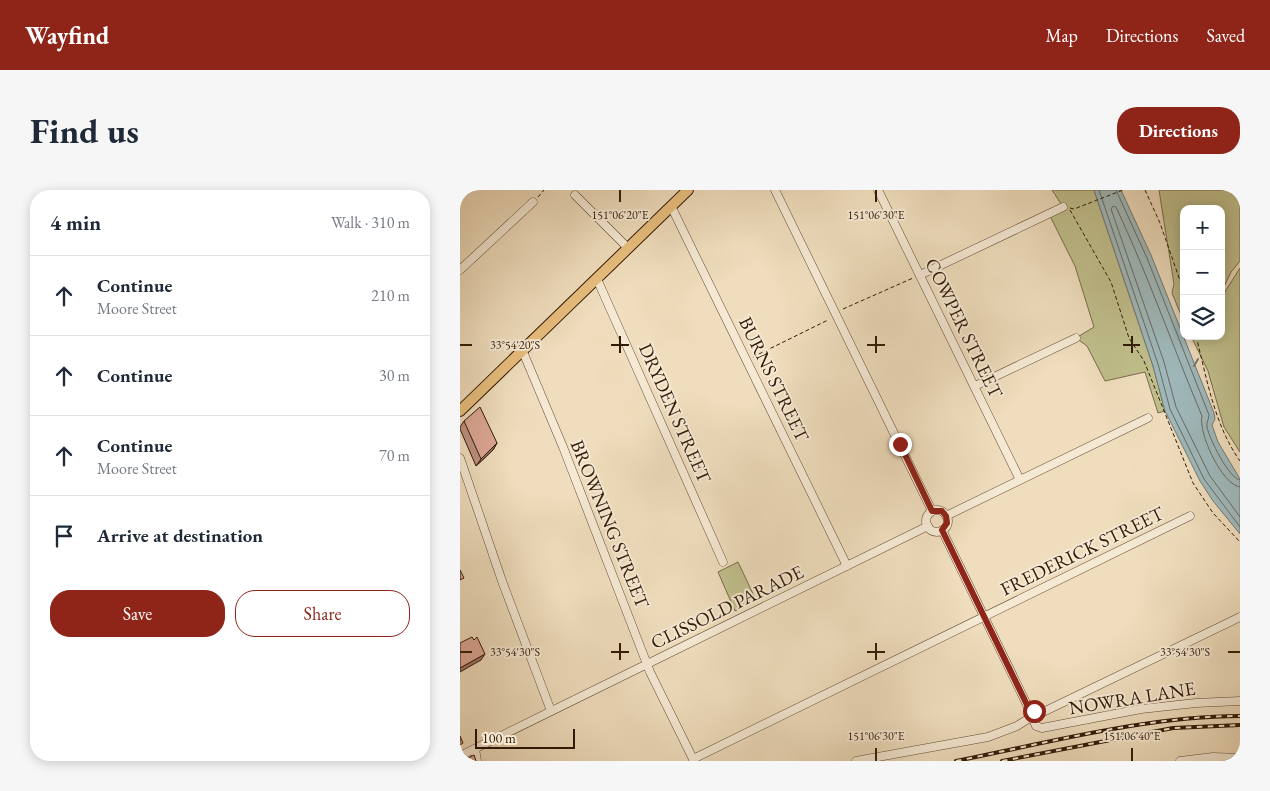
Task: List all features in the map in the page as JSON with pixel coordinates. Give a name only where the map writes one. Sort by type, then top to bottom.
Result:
[{"type":"main road","points":[[460,411],[688,190]]},
{"type":"street","points":[[775,190],[932,511]]},
{"type":"street","name":"COWPER STREET","points":[[878,190],[1020,480]]},
{"type":"street","points":[[575,195],[628,248]]},
{"type":"street","points":[[460,270],[533,202]]},
{"type":"street","name":"BURNS STREET","points":[[671,206],[848,566]]},
{"type":"street","points":[[920,274],[1063,207]]},
{"type":"street","name":"DRYDEN STREET","points":[[597,278],[723,562]]},
{"type":"street","points":[[975,386],[1076,338]]},
{"type":"street","name":"BROWNING STREET","points":[[523,352],[649,664],[650,672],[693,760]]},
{"type":"street","points":[[946,516],[1148,418]]},
{"type":"street","points":[[460,458],[502,581],[551,712]]},
{"type":"street","points":[[932,511],[942,511],[946,516],[947,523],[942,530],[934,531],[928,526],[927,516],[932,511]]},
{"type":"street","name":"FREDERICK STREET","points":[[693,760],[1190,516]]},
{"type":"street","name":"CLISSOLD PARADE","points":[[460,756],[928,526]]},
{"type":"street","points":[[942,530],[1032,716]]},
{"type":"street","points":[[856,761],[988,737],[1017,726],[1032,716],[1240,617]]},
{"type":"street","name":"NOWRA LANE","points":[[1032,716],[1036,726],[1042,728],[1196,702],[1240,701]]},
{"type":"street","points":[[475,749],[477,761]]},
{"type":"street","points":[[1180,761],[1240,758]]},
{"type":"path","points":[[533,202],[544,190]]},
{"type":"path","points":[[1122,190],[1074,210],[1069,208],[1111,282],[1128,338],[1144,361],[1193,483],[1213,513],[1240,542]]},
{"type":"path","points":[[1145,190],[1160,223],[1180,280]]},
{"type":"path","points":[[843,310],[920,274]]},
{"type":"path","points":[[747,360],[828,320]]},
{"type":"path","points":[[1197,340],[1213,404],[1231,448],[1240,461]]},
{"type":"shaded area","points":[[1052,190],[1094,190],[1153,366],[1165,411],[1158,413],[1145,372],[1105,381],[1087,346],[1076,338],[1094,327],[1075,266],[1049,214],[1063,207]]},
{"type":"shaded area","points":[[1159,190],[1240,190],[1240,261],[1231,272],[1225,285],[1225,205],[1180,205],[1180,312],[1172,293],[1174,284]]},
{"type":"shaded area","points":[[1240,268],[1240,452],[1224,427],[1208,371],[1193,340],[1225,340],[1225,292]]},
{"type":"shaded area","points":[[738,562],[756,600],[735,611],[718,572]]},
{"type":"water","points":[[1094,190],[1121,190],[1151,255],[1180,328],[1180,340],[1185,340],[1214,413],[1215,419],[1212,425],[1218,442],[1240,479],[1240,534],[1213,501],[1200,481],[1165,411],[1153,366]]},
{"type":"building","points":[[480,407],[497,443],[481,459],[464,421]]},
{"type":"building","points":[[460,570],[464,578],[460,580]]},
{"type":"building","points":[[472,637],[474,640],[477,637],[485,654],[460,668],[460,643]]},
{"type":"building","points":[[474,755],[476,761],[462,761]]},
{"type":"waterway","points":[[1194,366],[1198,359]]},
{"type":"railway","points":[[956,761],[1134,725],[1205,717],[1240,716]]},
{"type":"railway","points":[[1002,761],[1173,728],[1240,725]]},
{"type":"route","points":[[900,444],[932,511],[942,511],[946,516],[948,520],[942,530],[1030,711],[1034,711]]}]
